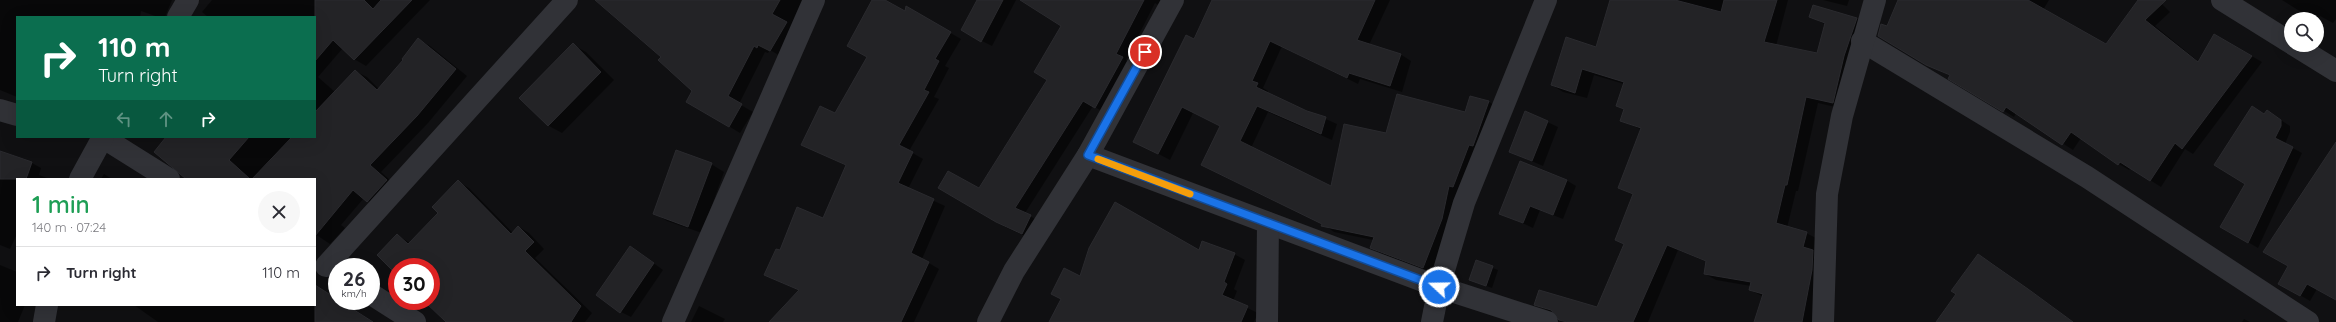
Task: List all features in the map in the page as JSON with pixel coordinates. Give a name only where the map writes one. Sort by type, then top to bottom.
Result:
[{"type":"street","points":[[179,16],[188,0]]},
{"type":"street","points":[[326,267],[567,0]]},
{"type":"street","points":[[673,322],[814,0]]},
{"type":"street","points":[[988,322],[1014,271],[1088,155],[1173,0]]},
{"type":"street","points":[[1432,322],[1439,287],[1464,203],[1546,0]]},
{"type":"street","points":[[1823,322],[1827,194],[1842,116],[1862,41],[1875,0]]},
{"type":"street","points":[[2222,0],[2284,39]]},
{"type":"street","points":[[1862,41],[2087,177],[2308,322]]},
{"type":"street","points":[[2305,52],[2336,71]]},
{"type":"street","points":[[0,110],[16,115]]},
{"type":"street","points":[[81,178],[101,138]]},
{"type":"street","points":[[104,138],[167,178]]},
{"type":"street","points":[[1088,155],[1439,287],[1547,322]]},
{"type":"street","points":[[1267,322],[1268,223]]},
{"type":"street","points":[[380,300],[412,321]]},
{"type":"street","points":[[44,322],[47,306]]},
{"type":"building","points":[[315,0],[364,0],[373,9],[381,0],[412,0],[354,60],[333,40],[316,60]]},
{"type":"building","points":[[595,0],[780,0],[772,14],[787,22],[770,51],[758,45],[757,48],[754,46],[728,96],[742,104],[729,127],[686,102],[692,91],[658,60],[661,57]]},
{"type":"building","points":[[872,0],[885,0],[905,11],[906,6],[951,32],[935,59],[939,61],[924,90],[929,92],[899,145],[913,152],[898,183],[934,199],[911,253],[929,262],[901,322],[769,322],[799,290],[764,275],[776,249],[780,250],[797,207],[823,218],[846,165],[801,145],[820,106],[835,113],[867,57],[847,46]]},
{"type":"building","points":[[977,0],[1003,0],[981,42],[961,30]]},
{"type":"building","points":[[1020,0],[1144,0],[1116,54],[1123,57],[1095,108],[1083,101],[1015,208],[1031,215],[1022,234],[996,222],[938,188],[948,171],[979,188],[1047,80],[1034,72],[1061,26]]},
{"type":"building","points":[[1212,0],[1375,0],[1357,40],[1401,54],[1390,86],[1349,73],[1347,78],[1270,41],[1252,81],[1258,83],[1256,87],[1307,111],[1326,117],[1321,134],[1257,106],[1240,141],[1331,186],[1344,124],[1386,133],[1397,94],[1465,112],[1470,96],[1489,101],[1473,146],[1469,145],[1453,187],[1449,186],[1442,219],[1423,268],[1370,248],[1374,237],[1321,226],[1322,224],[1201,165],[1220,126],[1182,107],[1158,154],[1133,142],[1186,35],[1194,39]]},
{"type":"building","points":[[1610,0],[1675,0],[1721,12],[1724,0],[1777,0],[1764,42],[1817,53],[1825,23],[1809,17],[1813,5],[1857,18],[1844,56],[1833,103],[1806,97],[1787,185],[1785,185],[1776,223],[1807,232],[1803,247],[1813,250],[1812,270],[1802,322],[1754,322],[1763,294],[1749,290],[1751,282],[1704,274],[1706,261],[1667,245],[1633,322],[1567,322],[1559,320],[1551,310],[1534,305],[1539,290],[1597,307],[1624,244],[1615,240],[1633,194],[1618,188],[1641,128],[1620,121],[1624,109],[1616,106],[1624,82],[1582,69],[1575,93],[1551,85],[1566,37],[1596,47]]},
{"type":"building","points":[[1898,0],[2028,0],[2106,44],[2138,0],[2166,0],[2145,20],[2198,62],[2214,34],[2252,56],[2182,149],[2175,143],[2150,181],[2120,162],[2118,165],[2071,132],[2062,145],[2006,107],[2003,112],[1948,79],[1950,75],[1926,65],[1878,36],[1881,24],[1887,26]]},
{"type":"building","points":[[418,38],[456,69],[417,116],[370,165],[387,180],[367,202],[353,190],[316,235],[316,178],[253,178],[291,138],[316,138],[316,111],[355,70],[377,90],[403,60],[402,59]]},
{"type":"building","points":[[573,43],[601,72],[548,126],[519,98]]},
{"type":"building","points":[[2252,106],[2264,114],[2267,110],[2281,120],[2281,126],[2275,138],[2293,147],[2248,243],[2220,227],[2245,184],[2214,165]]},
{"type":"building","points":[[1525,111],[1548,121],[1532,161],[1509,152]]},
{"type":"building","points":[[165,138],[248,138],[229,160],[249,178],[185,178],[154,152]]},
{"type":"building","points":[[2336,142],[2336,300],[2307,284],[2300,296],[2278,284],[2288,266],[2263,252]]},
{"type":"building","points":[[676,150],[712,163],[688,227],[653,214]]},
{"type":"building","points":[[0,151],[32,162],[26,178],[0,179]]},
{"type":"building","points":[[1520,161],[1567,180],[1553,215],[1530,206],[1523,223],[1499,214]]},
{"type":"building","points":[[458,180],[511,234],[518,226],[534,242],[525,251],[581,306],[571,322],[446,322],[433,310],[440,310],[440,258],[388,258],[388,266],[377,255],[397,234],[408,244],[438,213],[432,207]]},
{"type":"building","points":[[1115,202],[1199,250],[1202,241],[1235,253],[1224,282],[1227,284],[1222,295],[1248,306],[1241,322],[1049,322],[1061,299],[1051,294],[1064,268],[1080,276],[1089,248]]},
{"type":"building","points":[[630,246],[654,263],[620,313],[596,295]]},
{"type":"building","points":[[1978,254],[2073,322],[1936,322],[1956,294],[1951,291]]},
{"type":"building","points":[[1476,260],[1493,266],[1486,286],[1469,280]]},
{"type":"building","points":[[316,286],[328,293],[328,310],[354,310],[373,322],[315,322]]},
{"type":"slow traffic","points":[[1098,159],[1190,194]]},
{"type":"route","points":[[1145,52],[1088,155],[1439,287]]}]
